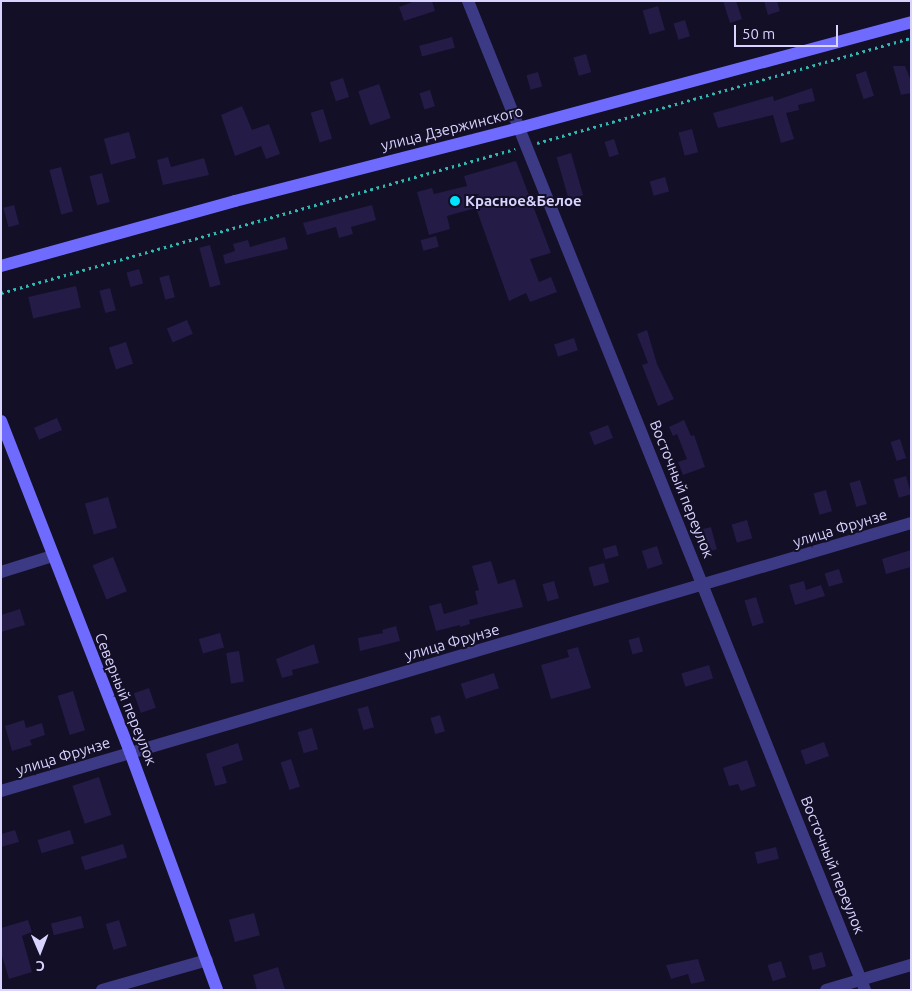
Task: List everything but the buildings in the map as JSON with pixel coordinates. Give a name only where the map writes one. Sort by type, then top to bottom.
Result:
[{"type":"street","name":"Восточный переулок","points":[[468,1],[864,985]]},
{"type":"street","name":"улица Дзержинского","points":[[1,266],[235,200],[519,128],[911,22]]},
{"type":"street","name":"Северный переулок","points":[[1,421],[52,556],[130,752],[217,990]]},
{"type":"street","name":"улица Фрунзе","points":[[1,791],[911,524]]},
{"type":"street","points":[[1,572],[52,556]]},
{"type":"street","points":[[102,990],[207,960]]},
{"type":"street","points":[[826,990],[864,985],[911,965]]},
{"type":"path","points":[[1,293],[911,38]]},
{"type":"place","name":"Красное&Белое","points":[[455,201]]}]
